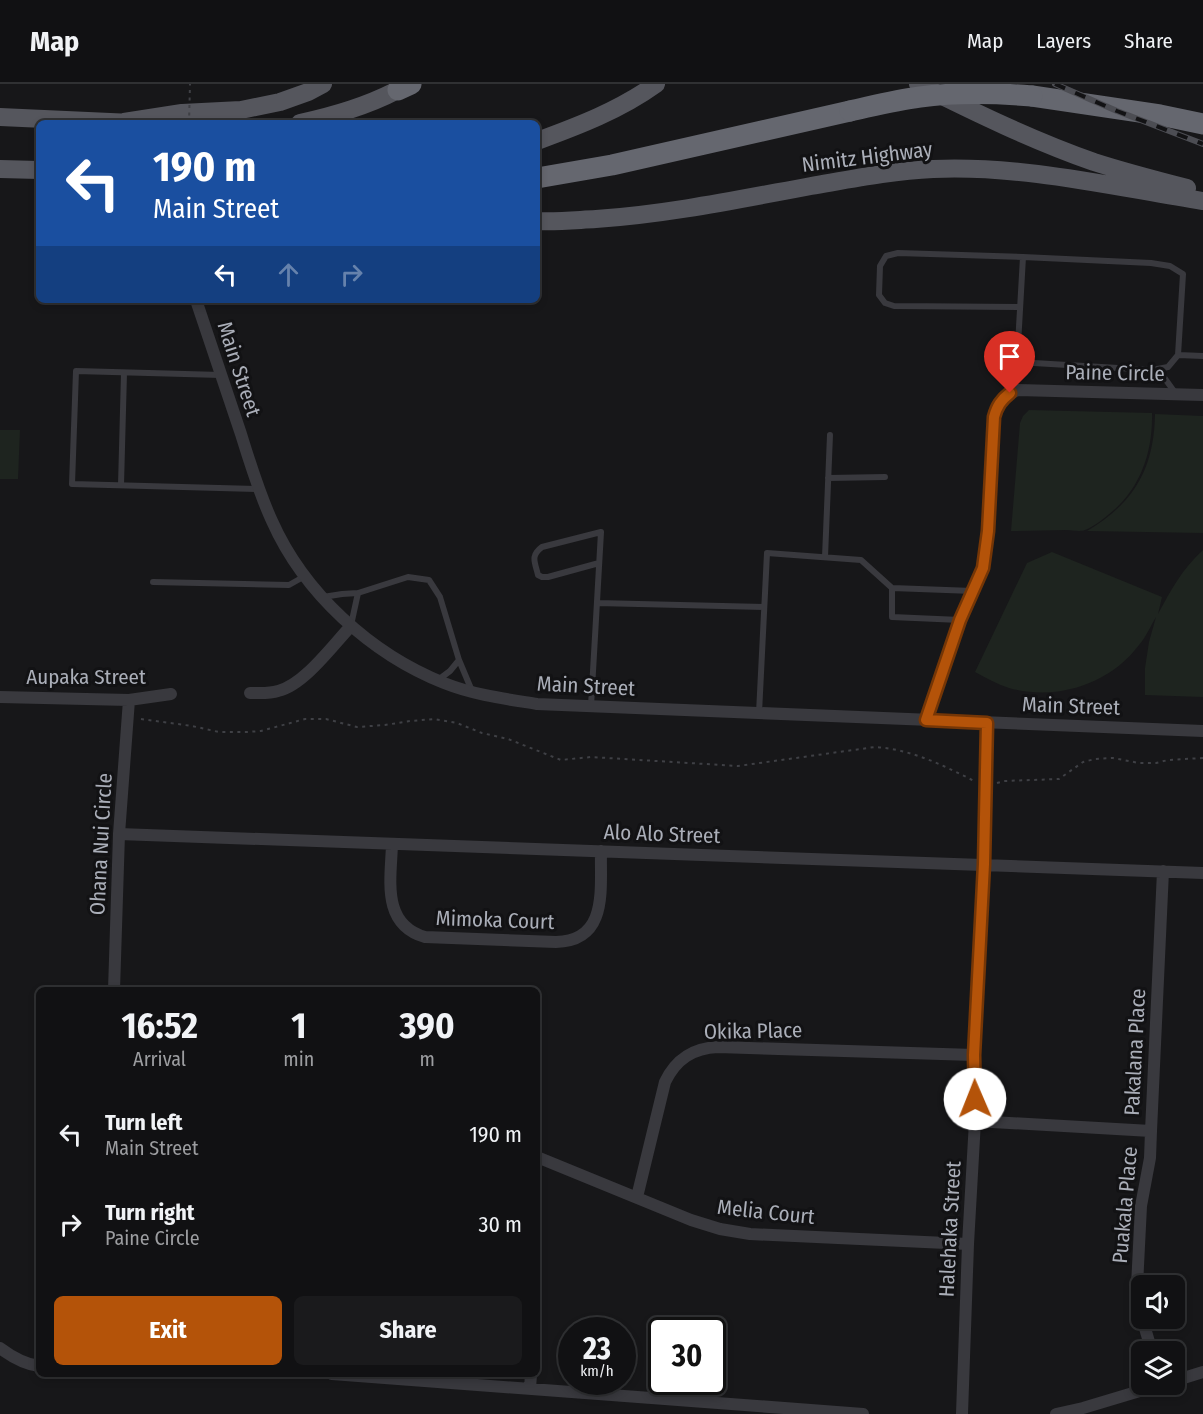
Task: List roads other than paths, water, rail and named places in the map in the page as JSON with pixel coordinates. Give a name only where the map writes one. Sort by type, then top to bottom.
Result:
[{"type":"highway","points":[[540,177],[623,163],[889,102],[922,97],[992,93],[1032,96],[1160,115],[1203,124]]},
{"type":"main road","points":[[140,120],[182,113],[241,110],[280,102],[323,84]]},
{"type":"main road","points":[[540,140],[572,129],[612,110],[656,84]]},
{"type":"main road","points":[[918,84],[994,122],[1052,146],[1095,162],[1203,193]]},
{"type":"main road","points":[[314,120],[361,106],[406,86]]},
{"type":"main road","points":[[0,117],[77,120]]},
{"type":"main road","points":[[0,169],[36,170]]},
{"type":"main road","name":"Nimitz Highway","points":[[540,221],[619,217],[659,212],[857,178],[933,169],[1038,174],[1203,201]]},
{"type":"street","name":"Main Street","points":[[197,303],[272,521],[296,563],[322,597],[360,634],[400,661],[438,680],[489,697],[537,704],[1203,731]]},
{"type":"street","name":"Paine Circle","points":[[926,720],[960,620],[983,568],[988,531],[994,417],[996,407],[1002,399],[1018,390],[1203,395]]},
{"type":"street","points":[[250,693],[270,693],[292,686],[351,626]]},
{"type":"street","name":"Aupaka Street","points":[[0,697],[129,700],[171,694]]},
{"type":"street","name":"Ohana Nui Circle","points":[[114,987],[119,834],[129,700]]},
{"type":"street","name":"Halehaka Street","points":[[962,1414],[975,1121],[974,1055],[984,864],[986,753]]},
{"type":"street","name":"Alo Alo Street","points":[[119,834],[1203,873]]},
{"type":"street","name":"Mimoka Court","points":[[392,844],[392,904],[399,920],[413,933],[425,937],[556,942],[575,939],[586,932],[594,922],[600,904],[601,851]]},
{"type":"street","name":"Pakalana Place","points":[[975,1121],[1151,1131],[1163,871]]},
{"type":"street","name":"Okika Place","points":[[637,1197],[665,1082],[679,1061],[693,1052],[718,1047],[974,1055]]},
{"type":"street","name":"Puakala Place","points":[[1138,1275],[1141,1206],[1150,1158],[1151,1131]]},
{"type":"street","name":"Melia Court","points":[[540,1158],[691,1220],[720,1229],[750,1234],[968,1244]]},
{"type":"street","points":[[0,1348],[27,1364],[36,1366]]},
{"type":"street","points":[[1185,1378],[1203,1372]]},
{"type":"street","points":[[372,1377],[863,1414]]},
{"type":"street","points":[[530,1389],[531,1377]]},
{"type":"street","points":[[1056,1414],[1131,1394]]},
{"type":"lane","points":[[1020,307],[894,306],[885,303],[879,296],[880,266],[886,256],[898,253],[1023,257],[1152,263],[1170,266],[1183,274],[1178,355],[1168,367],[1152,370],[1017,362],[1023,257]]},
{"type":"lane","points":[[1178,355],[1203,356]]},
{"type":"lane","points":[[1158,369],[1176,394]]},
{"type":"lane","points":[[221,375],[76,371],[72,484],[260,489]]},
{"type":"lane","points":[[121,485],[124,373]]},
{"type":"lane","points":[[825,557],[830,435]]},
{"type":"lane","points":[[828,478],[885,477]]},
{"type":"lane","points":[[591,707],[601,532],[542,547],[534,557],[538,575],[542,577],[599,563]]},
{"type":"lane","points":[[759,713],[767,553],[861,560],[892,588],[973,591]]},
{"type":"lane","points":[[153,582],[289,585],[306,576]]},
{"type":"lane","points":[[322,597],[358,593],[408,577],[429,580],[440,597],[459,660],[472,691]]},
{"type":"lane","points":[[892,588],[892,617],[960,620]]},
{"type":"lane","points":[[351,626],[358,593]]},
{"type":"lane","points":[[597,603],[764,608]]},
{"type":"lane","points":[[438,680],[459,660]]},
{"type":"lane","name":"Halehaka Street","points":[[986,753],[987,723]]},
{"type":"railway","points":[[1055,84],[1203,144]]}]
